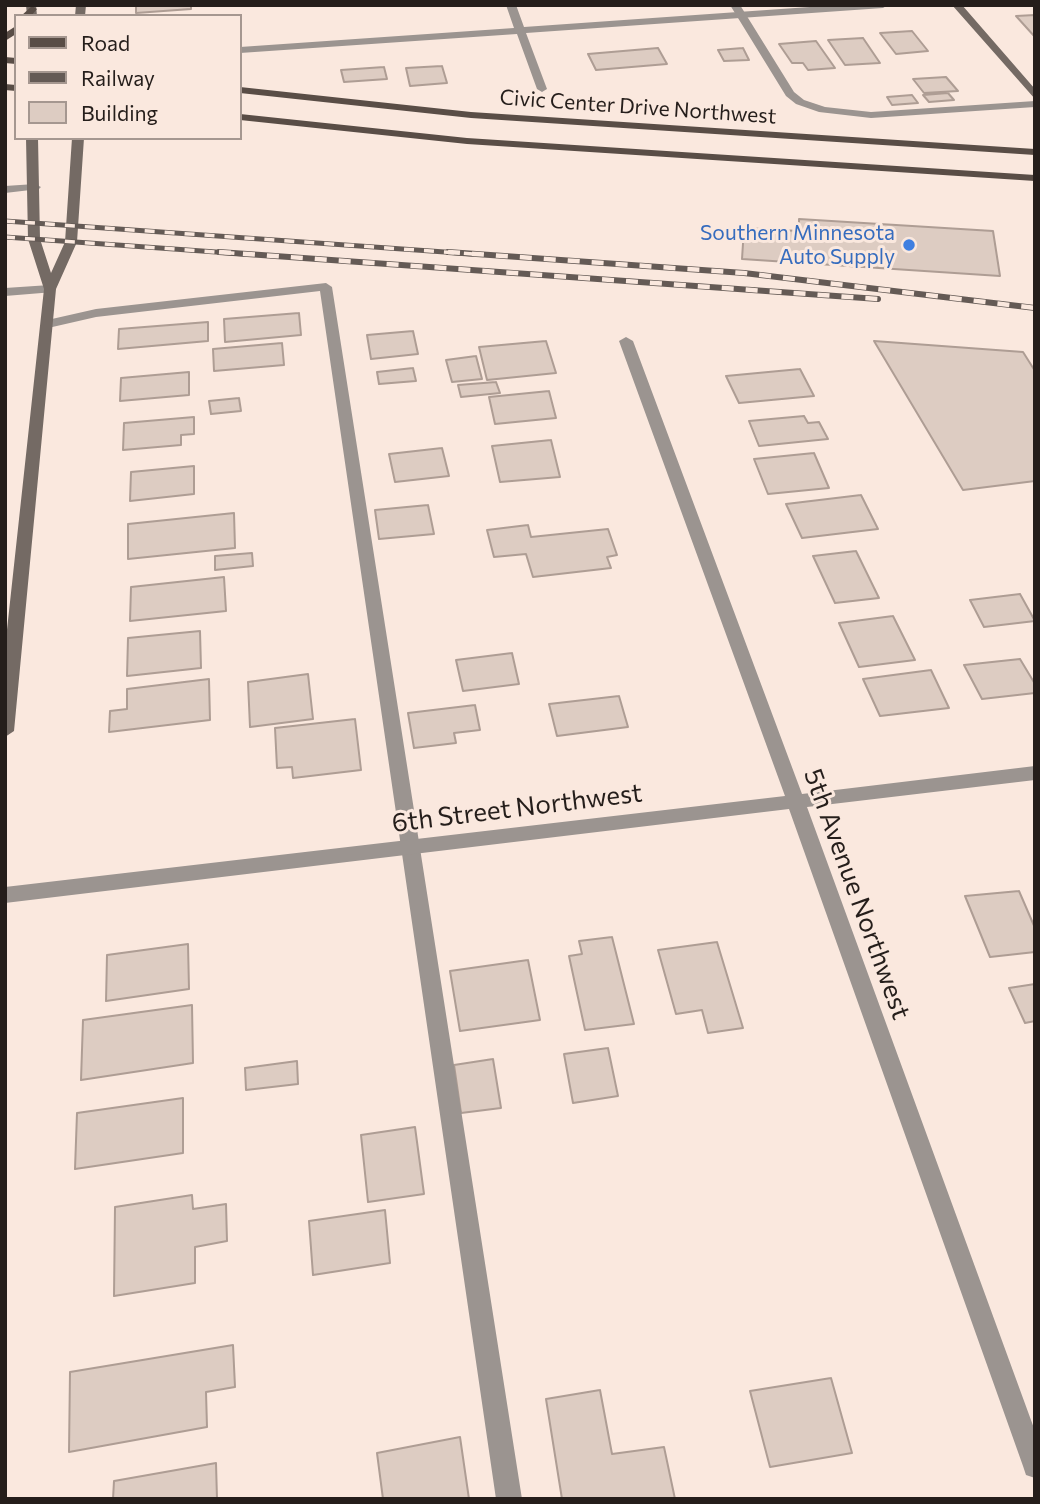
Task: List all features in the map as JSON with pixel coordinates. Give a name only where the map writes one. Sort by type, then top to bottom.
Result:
[{"type":"main road","points":[[957,5],[1035,96]]},
{"type":"main road","name":"Civic Center Drive Northwest","points":[[242,90],[483,116],[1035,152]]},
{"type":"main road","name":"Civic Center Drive Northwest","points":[[242,117],[467,141],[1035,178]]},
{"type":"main road","points":[[32,140],[34,239],[50,289]]},
{"type":"main road","points":[[5,731],[50,289],[71,242],[80,140]]},
{"type":"street","points":[[511,5],[542,89]]},
{"type":"street","points":[[242,50],[520,31],[737,10],[883,5]]},
{"type":"street","points":[[737,10],[790,94],[800,102],[823,110],[871,115],[1035,104]]},
{"type":"street","points":[[5,190],[35,187]]},
{"type":"street","points":[[48,324],[96,313],[326,287],[509,1499]]},
{"type":"street","points":[[5,292],[50,289]]},
{"type":"street","name":"5th Avenue Northwest","points":[[626,341],[796,802],[1035,1466]]},
{"type":"street","name":"6th Street Northwest","points":[[5,895],[1035,773]]},
{"type":"building","points":[[136,5],[191,5],[191,9],[136,13]]},
{"type":"building","points":[[1035,15],[1035,37],[1016,16]]},
{"type":"building","points":[[912,31],[928,51],[896,54],[880,33]]},
{"type":"building","points":[[863,38],[880,63],[845,65],[828,40]]},
{"type":"building","points":[[816,41],[835,68],[808,70],[803,63],[792,63],[779,44]]},
{"type":"building","points":[[658,48],[667,64],[596,70],[588,54]]},
{"type":"building","points":[[743,48],[749,60],[724,61],[718,50]]},
{"type":"building","points":[[442,66],[447,83],[410,86],[406,68]]},
{"type":"building","points":[[384,67],[387,79],[344,82],[341,70]]},
{"type":"building","points":[[946,77],[958,91],[924,93],[913,79]]},
{"type":"building","points":[[948,93],[954,100],[929,102],[923,95]]},
{"type":"building","points":[[912,95],[918,103],[892,105],[887,97]]},
{"type":"building","points":[[799,219],[993,231],[1000,276],[742,259],[744,228],[799,231]]},
{"type":"building","points":[[299,313],[301,335],[225,342],[224,319]]},
{"type":"building","points":[[208,322],[208,341],[118,349],[119,329]]},
{"type":"building","points":[[413,331],[418,354],[371,359],[367,335]]},
{"type":"building","points":[[546,341],[556,373],[487,380],[479,347]]},
{"type":"building","points":[[874,341],[1023,352],[1035,371],[1035,481],[963,490]]},
{"type":"building","points":[[282,343],[284,365],[214,371],[213,349]]},
{"type":"building","points":[[476,356],[482,379],[452,382],[446,360]]},
{"type":"building","points":[[413,368],[416,381],[379,384],[377,372]]},
{"type":"building","points":[[800,369],[814,396],[739,403],[726,376]]},
{"type":"building","points":[[189,372],[189,395],[120,401],[121,378]]},
{"type":"building","points":[[496,382],[500,393],[461,397],[458,385]]},
{"type":"building","points":[[549,391],[556,418],[495,424],[489,397]]},
{"type":"building","points":[[239,398],[241,411],[211,414],[209,401]]},
{"type":"building","points":[[804,416],[808,423],[819,422],[828,439],[759,446],[749,421]]},
{"type":"building","points":[[194,417],[194,434],[181,435],[181,445],[123,450],[124,423]]},
{"type":"building","points":[[551,440],[560,477],[500,482],[492,446]]},
{"type":"building","points":[[442,448],[449,476],[395,482],[389,454]]},
{"type":"building","points":[[814,453],[829,488],[768,494],[754,459]]},
{"type":"building","points":[[194,466],[194,494],[130,501],[131,472]]},
{"type":"building","points":[[861,495],[878,529],[802,538],[786,504]]},
{"type":"building","points":[[428,505],[434,534],[379,539],[375,510]]},
{"type":"building","points":[[234,513],[235,548],[128,559],[128,524]]},
{"type":"building","points":[[528,525],[531,537],[608,529],[617,555],[607,557],[611,568],[533,577],[526,554],[494,557],[487,530]]},
{"type":"building","points":[[856,551],[879,598],[835,603],[813,556]]},
{"type":"building","points":[[252,553],[253,566],[215,570],[215,556]]},
{"type":"building","points":[[224,577],[226,611],[130,621],[131,587]]},
{"type":"building","points":[[1020,594],[1035,621],[984,627],[970,600]]},
{"type":"building","points":[[893,616],[915,660],[859,667],[839,623]]},
{"type":"building","points":[[200,631],[201,668],[127,676],[128,638]]},
{"type":"building","points":[[512,653],[519,684],[463,691],[456,660]]},
{"type":"building","points":[[1020,659],[1035,684],[1035,693],[982,699],[964,665]]},
{"type":"building","points":[[931,670],[949,708],[880,716],[863,679]]},
{"type":"building","points":[[308,674],[313,719],[250,727],[248,682]]},
{"type":"building","points":[[209,679],[210,720],[109,732],[110,711],[127,709],[127,689]]},
{"type":"building","points":[[619,696],[628,727],[557,736],[549,704]]},
{"type":"building","points":[[475,705],[480,730],[454,733],[456,743],[414,748],[408,713]]},
{"type":"building","points":[[355,719],[361,770],[293,778],[292,767],[277,768],[275,728]]},
{"type":"building","points":[[1019,891],[1035,928],[1035,952],[990,957],[965,896]]},
{"type":"building","points":[[612,937],[634,1024],[585,1030],[569,956],[582,954],[579,941]]},
{"type":"building","points":[[717,942],[743,1028],[708,1033],[702,1010],[676,1014],[658,950]]},
{"type":"building","points":[[188,944],[189,989],[106,1001],[107,955]]},
{"type":"building","points":[[528,960],[540,1020],[460,1031],[450,971]]},
{"type":"building","points":[[1035,984],[1035,1021],[1025,1023],[1009,988]]},
{"type":"building","points":[[192,1005],[193,1063],[81,1080],[83,1020]]},
{"type":"building","points":[[608,1048],[618,1096],[573,1103],[564,1054]]},
{"type":"building","points":[[493,1059],[501,1108],[461,1113],[454,1065]]},
{"type":"building","points":[[297,1061],[298,1084],[246,1090],[245,1068]]},
{"type":"building","points":[[183,1098],[183,1153],[75,1169],[77,1113]]},
{"type":"building","points":[[415,1127],[424,1194],[368,1202],[361,1135]]},
{"type":"building","points":[[192,1195],[193,1209],[226,1204],[227,1241],[195,1247],[195,1283],[114,1296],[115,1207]]},
{"type":"building","points":[[385,1210],[390,1263],[313,1275],[309,1221]]},
{"type":"building","points":[[233,1345],[235,1387],[206,1392],[207,1427],[69,1452],[70,1372]]},
{"type":"building","points":[[831,1378],[852,1453],[770,1467],[750,1391]]},
{"type":"building","points":[[600,1390],[612,1454],[664,1447],[675,1499],[562,1499],[546,1399]]},
{"type":"building","points":[[460,1437],[469,1499],[383,1499],[377,1453]]},
{"type":"building","points":[[216,1463],[217,1499],[113,1499],[114,1481]]},
{"type":"railway","points":[[5,221],[473,254]]},
{"type":"railway","points":[[5,237],[244,254]]},
{"type":"railway","points":[[219,252],[878,299]]},
{"type":"railway","points":[[448,252],[744,273],[1035,308]]},
{"type":"place","name":"Southern Minnesota Auto Supply","points":[[909,245]]}]
